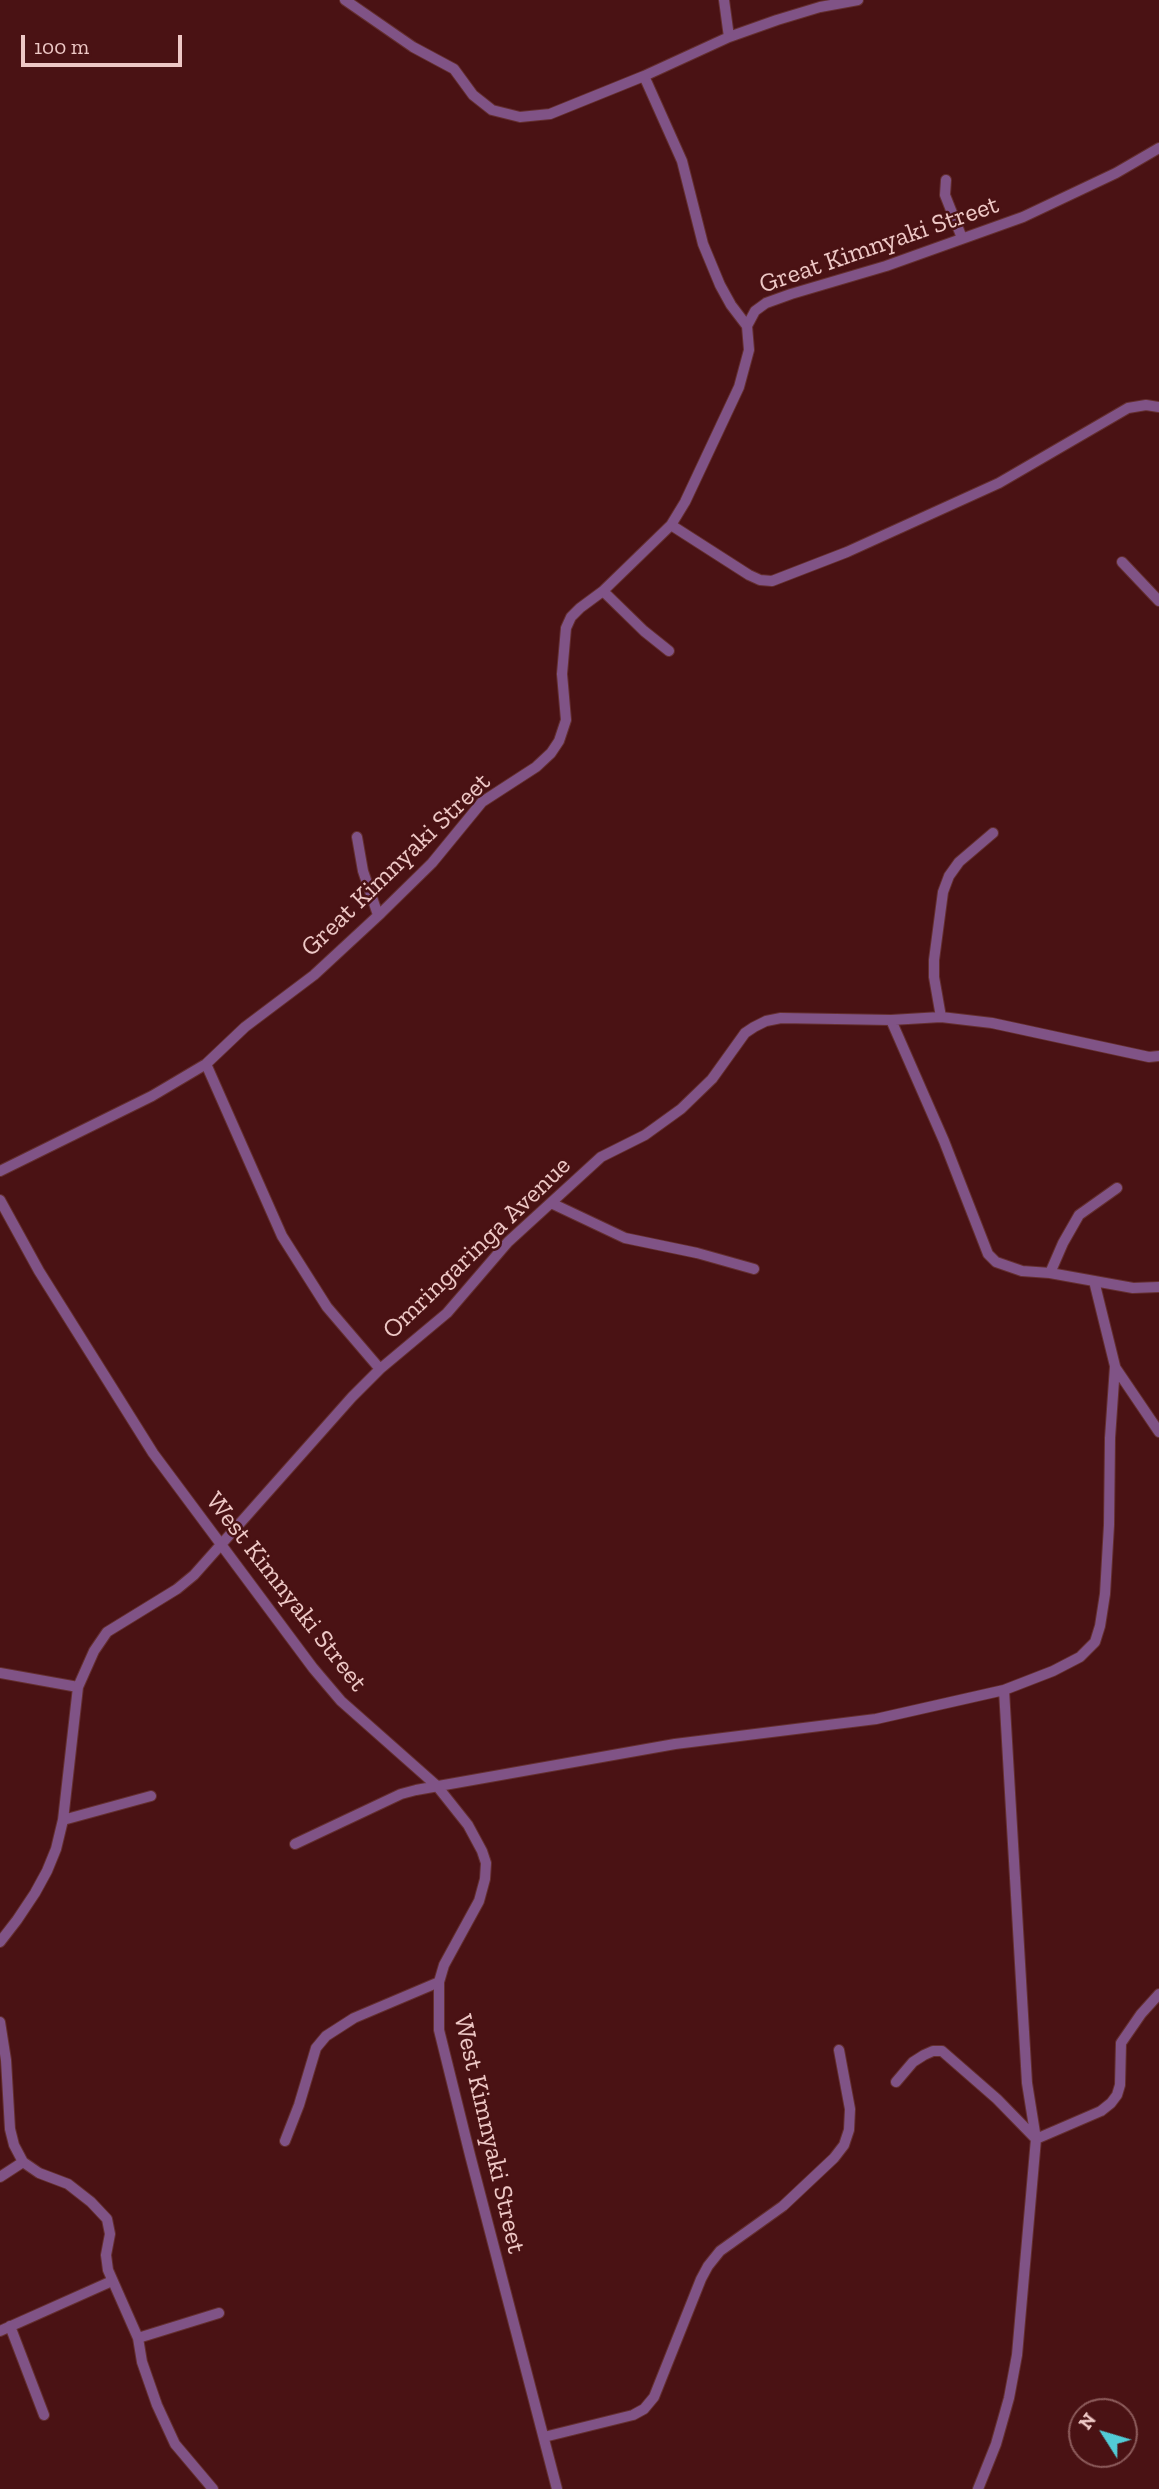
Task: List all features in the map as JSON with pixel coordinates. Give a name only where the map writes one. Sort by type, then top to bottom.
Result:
[{"type":"street","points":[[345,0],[413,47],[454,69],[466,87],[483,104],[502,114],[520,117],[550,114],[644,76],[729,37],[820,4],[858,0]]},
{"type":"street","points":[[724,0],[729,37]]},
{"type":"street","points":[[644,76],[682,161],[703,244],[720,285],[747,326]]},
{"type":"street","name":"Great Kimnyaki Street","points":[[0,1171],[152,1096],[206,1064],[245,1027],[314,975],[432,863],[482,802],[536,767],[559,741],[566,720],[562,674],[566,628],[571,617],[603,591],[671,525],[685,502],[739,387],[749,350],[747,326],[755,311],[766,303],[832,280],[886,265],[1001,226],[1116,173],[1159,148]]},
{"type":"street","points":[[946,180],[947,200],[962,238]]},
{"type":"street","points":[[671,525],[749,575],[772,581],[848,552],[975,495],[1030,467],[1128,408],[1146,405],[1159,407]]},
{"type":"street","points":[[1122,562],[1159,600]]},
{"type":"street","points":[[603,591],[639,627],[669,651]]},
{"type":"street","points":[[941,1017],[934,960],[943,892],[949,876],[959,862],[993,833]]},
{"type":"street","points":[[357,836],[363,871],[378,915]]},
{"type":"street","name":"Omringaringa Avenue","points":[[0,1942],[47,1871],[63,1821],[79,1687],[94,1651],[107,1632],[177,1589],[194,1575],[352,1397],[380,1369],[447,1313],[496,1254],[601,1157],[645,1135],[681,1109],[712,1079],[745,1033],[765,1021],[782,1018],[891,1020],[941,1017],[992,1023],[1149,1057],[1159,1056]]},
{"type":"street","points":[[891,1020],[944,1141],[988,1254],[996,1262],[1022,1272],[1050,1273],[1133,1288],[1159,1287]]},
{"type":"street","points":[[206,1064],[282,1236],[327,1307],[380,1369]]},
{"type":"street","points":[[1050,1273],[1063,1242],[1079,1216],[1117,1188]]},
{"type":"street","name":"West Kimnyaki Street","points":[[0,1200],[39,1271],[153,1453],[277,1621],[341,1701],[437,1786],[468,1825],[486,1863],[480,1901],[444,1965],[439,1982],[438,2007],[443,2049],[557,2489]]},
{"type":"street","points":[[551,1203],[625,1238],[697,1253],[754,1269]]},
{"type":"street","points":[[295,1844],[401,1794],[675,1744],[876,1719],[1004,1690],[1071,1662],[1095,1642],[1105,1594],[1110,1525],[1110,1438],[1115,1366],[1094,1281]]},
{"type":"street","points":[[1115,1366],[1159,1433]]},
{"type":"street","points":[[0,1673],[79,1687]]},
{"type":"street","points":[[978,2489],[999,2432],[1015,2366],[1036,2139],[1027,2083],[1004,1690]]},
{"type":"street","points":[[63,1821],[150,1796]]},
{"type":"street","points":[[285,2141],[316,2048],[326,2036],[354,2018],[439,1982]]},
{"type":"street","points":[[1036,2139],[1101,2111],[1111,2104],[1120,2085],[1121,2043],[1159,1994]]},
{"type":"street","points":[[0,2022],[6,2060],[10,2129],[14,2145],[23,2162],[74,2188],[107,2219],[110,2234],[106,2263],[138,2338],[148,2379],[175,2444],[213,2489]]},
{"type":"street","points":[[544,2437],[633,2415],[644,2409],[654,2397],[708,2266],[720,2251],[783,2206],[834,2158],[844,2145],[849,2130],[850,2109],[839,2050]]},
{"type":"street","points":[[896,2082],[923,2055],[942,2051],[997,2099],[1036,2139]]},
{"type":"street","points":[[0,2177],[23,2162]]},
{"type":"street","points":[[0,2331],[112,2281]]},
{"type":"street","points":[[138,2338],[219,2313]]},
{"type":"street","points":[[10,2326],[44,2416]]}]
